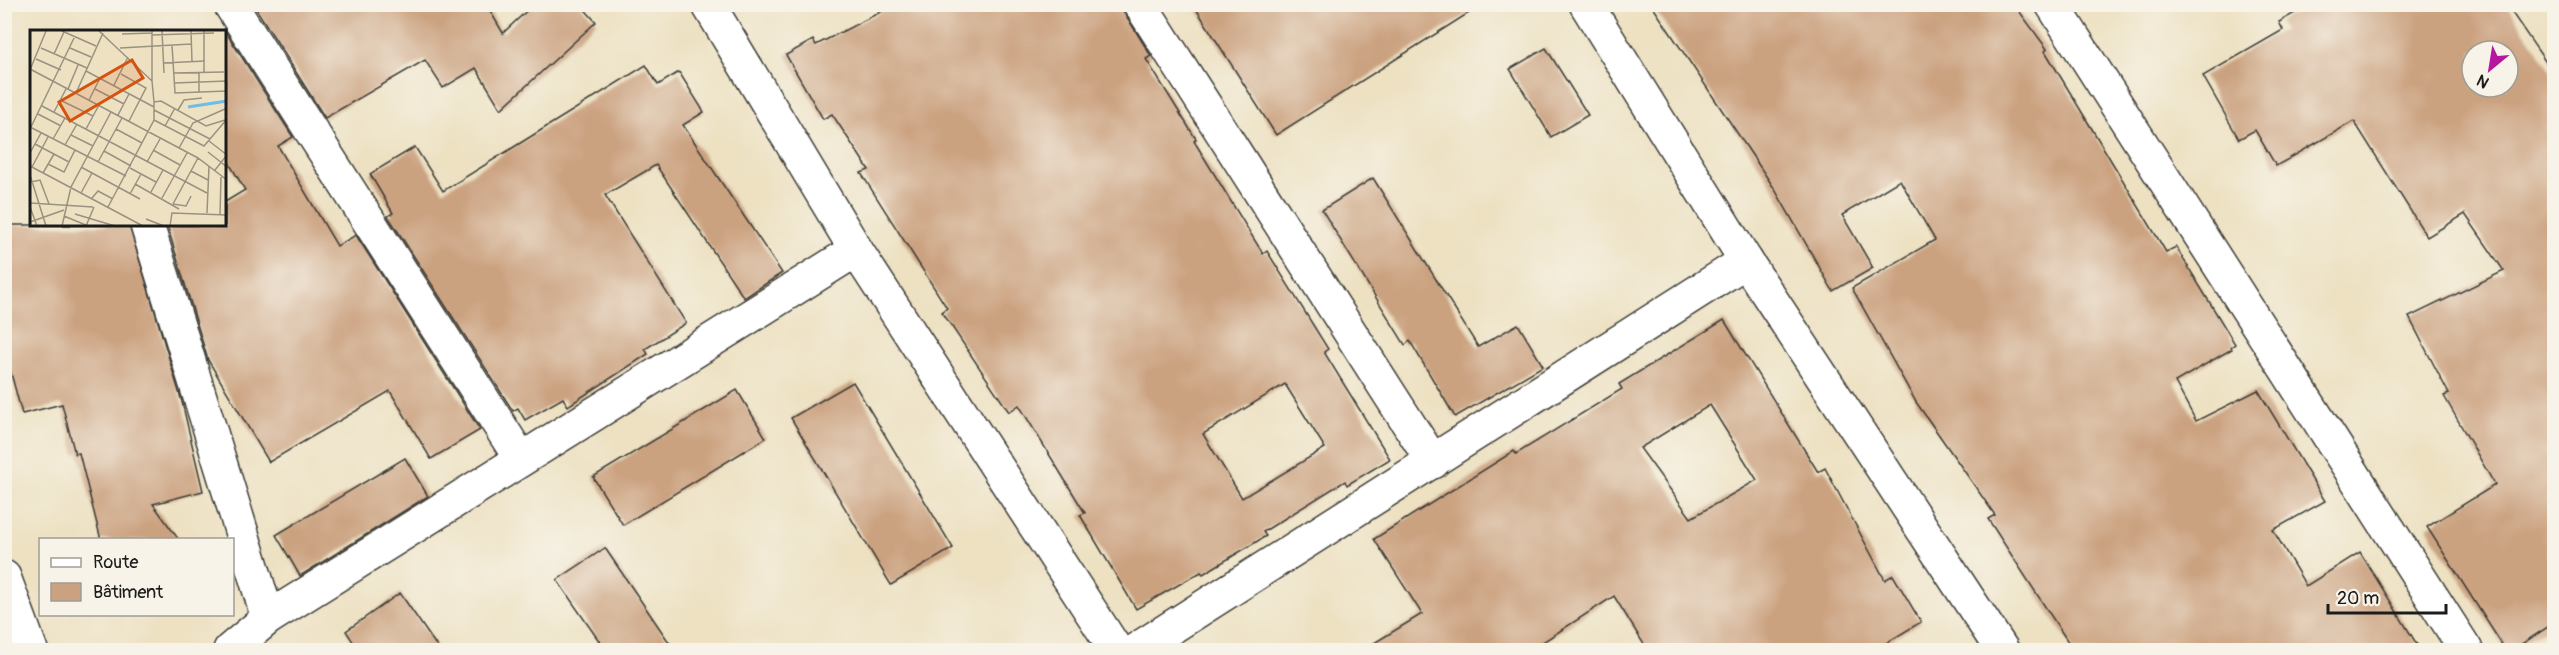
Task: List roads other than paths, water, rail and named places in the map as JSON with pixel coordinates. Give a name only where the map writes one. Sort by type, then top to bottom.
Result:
[{"type":"street","points":[[230,4],[520,459]]},
{"type":"street","points":[[708,4],[856,250],[1116,651]]},
{"type":"street","points":[[1140,4],[1433,462]]},
{"type":"street","points":[[1586,4],[1988,645]]},
{"type":"street","points":[[2052,4],[2466,651]]},
{"type":"street","points":[[147,226],[268,618]]},
{"type":"street","points":[[230,651],[268,618],[856,250]]},
{"type":"street","points":[[1136,651],[1746,261]]},
{"type":"street","points":[[4,577],[32,651]]}]
